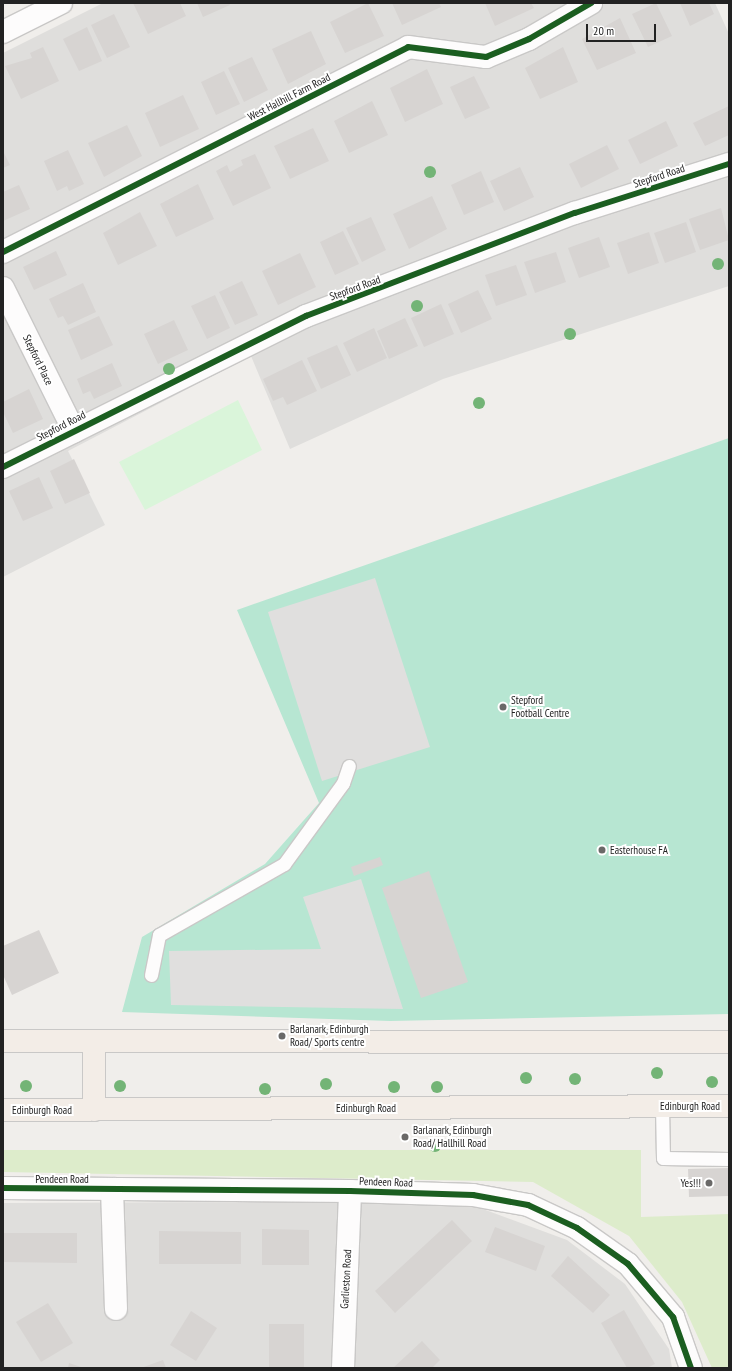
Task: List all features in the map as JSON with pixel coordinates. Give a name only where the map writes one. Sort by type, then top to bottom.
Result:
[{"type":"main road","points":[[3,1041],[729,1042]]},
{"type":"main road","points":[[94,1041],[94,1110]]},
{"type":"main road","name":"Edinburgh Road","points":[[3,1110],[729,1106]]},
{"type":"street","points":[[3,32],[61,3]]},
{"type":"street","name":"West Hallhill Farm Road","points":[[3,252],[408,47],[486,57],[529,38],[591,3]]},
{"type":"street","name":"Stepford Road","points":[[3,466],[306,316],[575,213],[729,164]]},
{"type":"street","name":"Stepford Place","points":[[3,288],[74,431]]},
{"type":"street","name":"Pendeen Road","points":[[3,1188],[350,1191],[473,1195],[528,1204],[577,1228],[628,1264],[673,1317],[691,1368]]},
{"type":"street","points":[[112,1189],[116,1308]]},
{"type":"street","name":"Garlieston Road","points":[[343,1368],[350,1191]]},
{"type":"lane","points":[[151,976],[159,935],[284,864],[343,784],[349,766]]},
{"type":"lane","points":[[662,1106],[663,1158],[729,1159]]},
{"type":"shaded area","points":[[103,3],[715,3],[729,34],[729,286],[443,379],[290,449],[251,356],[68,451],[105,525],[3,577],[3,53]]},
{"type":"shaded area","points":[[375,578],[430,747],[322,781],[268,612]]},
{"type":"shaded area","points":[[361,879],[403,1009],[171,1005],[169,951],[321,949],[303,897]]},
{"type":"shaded area","points":[[461,1201],[567,1240],[625,1284],[669,1349],[672,1368],[3,1368],[3,1203]]},
{"type":"green space","points":[[238,400],[262,450],[145,510],[119,462]]},
{"type":"green space","name":"Stepford Football Centre","points":[[729,438],[729,1014],[390,1021],[122,1012],[142,937],[265,864],[319,803],[237,610]]},
{"type":"green space","points":[[3,1150],[641,1150],[641,1217],[729,1214],[729,1368],[712,1368],[682,1302],[629,1236],[533,1182],[3,1172]]},
{"type":"building","points":[[133,3],[180,3],[186,16],[148,34]]},
{"type":"building","points":[[197,3],[229,3],[230,5],[203,17]]},
{"type":"building","points":[[368,3],[384,36],[345,53],[330,22]]},
{"type":"building","points":[[392,3],[439,3],[441,7],[402,25]]},
{"type":"building","points":[[485,3],[531,3],[534,8],[495,26]]},
{"type":"building","points":[[656,3],[672,36],[648,47],[632,14]]},
{"type":"building","points":[[680,3],[709,3],[714,14],[690,26]]},
{"type":"building","points":[[114,14],[130,47],[107,58],[91,25]]},
{"type":"building","points":[[620,18],[636,53],[597,70],[582,39]]},
{"type":"building","points":[[87,27],[102,61],[79,71],[63,39]]},
{"type":"building","points":[[311,31],[326,64],[288,84],[272,49]]},
{"type":"building","points":[[43,47],[59,81],[21,99],[5,66],[32,58],[30,53]]},
{"type":"building","points":[[563,47],[578,82],[540,99],[525,68]]},
{"type":"building","points":[[252,57],[268,90],[244,102],[228,68]]},
{"type":"building","points":[[427,69],[443,104],[405,122],[390,88]]},
{"type":"building","points":[[224,71],[240,104],[216,115],[201,82]]},
{"type":"building","points":[[474,76],[490,108],[465,119],[450,87]]},
{"type":"building","points":[[183,95],[199,129],[160,147],[145,113]]},
{"type":"building","points":[[372,101],[388,135],[349,153],[334,121]]},
{"type":"building","points":[[729,106],[729,135],[705,146],[693,123]]},
{"type":"building","points":[[666,121],[678,146],[640,164],[628,140]]},
{"type":"building","points":[[127,125],[142,156],[104,177],[88,143]]},
{"type":"building","points":[[313,128],[329,161],[290,179],[274,146]]},
{"type":"building","points":[[607,145],[619,169],[581,188],[569,164]]},
{"type":"building","points":[[68,150],[84,184],[69,191],[67,186],[57,191],[44,161]]},
{"type":"building","points":[[3,151],[10,165],[3,168]]},
{"type":"building","points":[[255,154],[271,188],[233,206],[216,171],[227,165],[230,172],[243,165],[241,160]]},
{"type":"building","points":[[520,167],[534,197],[504,211],[490,181]]},
{"type":"building","points":[[481,171],[494,202],[464,215],[451,185]]},
{"type":"building","points":[[198,184],[214,219],[176,237],[160,204]]},
{"type":"building","points":[[19,185],[30,209],[3,221],[3,192]]},
{"type":"building","points":[[432,196],[447,229],[409,249],[393,214]]},
{"type":"building","points":[[721,208],[729,240],[700,250],[689,219]]},
{"type":"building","points":[[140,212],[157,246],[118,265],[103,233]]},
{"type":"building","points":[[371,217],[386,250],[362,262],[346,228]]},
{"type":"building","points":[[686,222],[696,252],[665,263],[654,233]]},
{"type":"building","points":[[343,231],[359,264],[335,275],[320,242]]},
{"type":"building","points":[[649,232],[659,263],[628,274],[617,243]]},
{"type":"building","points":[[599,237],[610,267],[579,278],[568,248]]},
{"type":"building","points":[[56,251],[67,275],[34,290],[23,267]]},
{"type":"building","points":[[556,252],[566,282],[535,293],[524,262]]},
{"type":"building","points":[[300,253],[316,287],[278,305],[262,271]]},
{"type":"building","points":[[516,265],[527,295],[496,306],[485,275]]},
{"type":"building","points":[[242,281],[258,315],[235,325],[219,292]]},
{"type":"building","points":[[83,283],[96,312],[68,325],[63,316],[58,318],[49,299]]},
{"type":"building","points":[[478,290],[492,319],[461,333],[448,304]]},
{"type":"building","points":[[215,295],[230,328],[207,339],[191,306]]},
{"type":"building","points":[[441,304],[454,334],[424,347],[411,318]]},
{"type":"building","points":[[99,316],[113,345],[81,360],[68,330]]},
{"type":"building","points":[[405,318],[418,346],[389,359],[377,331]]},
{"type":"building","points":[[174,320],[188,350],[158,364],[144,334]]},
{"type":"building","points":[[374,328],[387,358],[357,372],[343,343]]},
{"type":"building","points":[[337,345],[351,375],[321,389],[307,358]]},
{"type":"building","points":[[302,360],[317,391],[287,405],[283,397],[273,401],[263,379]]},
{"type":"building","points":[[112,363],[122,386],[94,399],[90,391],[83,394],[77,379]]},
{"type":"building","points":[[29,389],[43,419],[13,433],[3,412],[3,402]]},
{"type":"building","points":[[74,459],[90,493],[65,504],[50,471]]},
{"type":"building","points":[[39,477],[53,508],[23,521],[9,491]]},
{"type":"building","points":[[380,857],[383,865],[354,876],[351,867]]},
{"type":"building","points":[[429,871],[468,982],[421,998],[382,888]]},
{"type":"building","points":[[39,930],[59,973],[12,995],[3,975],[3,946]]},
{"type":"building","name":"Yes!!!","points":[[729,1168],[729,1196],[689,1197],[688,1169]]},
{"type":"building","points":[[452,1220],[472,1241],[395,1313],[375,1291]]},
{"type":"building","points":[[495,1227],[545,1246],[536,1271],[485,1252]]},
{"type":"building","points":[[262,1229],[309,1230],[309,1265],[262,1265]]},
{"type":"building","points":[[159,1231],[241,1232],[241,1264],[159,1264]]},
{"type":"building","points":[[3,1233],[77,1233],[77,1263],[3,1262]]},
{"type":"building","points":[[568,1256],[610,1295],[593,1313],[551,1276]]},
{"type":"building","points":[[48,1303],[73,1343],[41,1362],[16,1322]]},
{"type":"building","points":[[624,1310],[655,1364],[647,1368],[627,1368],[601,1323]]},
{"type":"building","points":[[191,1311],[217,1328],[196,1361],[170,1345]]},
{"type":"building","points":[[269,1324],[304,1324],[304,1368],[269,1368]]},
{"type":"building","points":[[422,1341],[440,1360],[432,1368],[393,1368]]},
{"type":"building","points":[[163,1360],[166,1368],[141,1368]]},
{"type":"building","points":[[69,1363],[84,1368],[68,1368]]},
{"type":"cycle path","points":[[3,252],[408,47],[486,57],[529,39],[591,3]]},
{"type":"cycle path","points":[[3,467],[306,316],[575,213],[729,164]]},
{"type":"cycle path","points":[[3,1188],[350,1191],[473,1195],[528,1205],[577,1228],[628,1264],[673,1317],[691,1368]]},
{"type":"place","name":"Stepford Football Centre","points":[[503,707]]},
{"type":"place","name":"Easterhouse FA","points":[[602,850]]},
{"type":"place","name":"Barlanark, Edinburgh Road/ Sports centre","points":[[282,1036]]},
{"type":"place","name":"Barlanark, Edinburgh Road/ Hallhill Road","points":[[405,1137]]},
{"type":"place","name":"Yes!!!","points":[[709,1183]]}]
